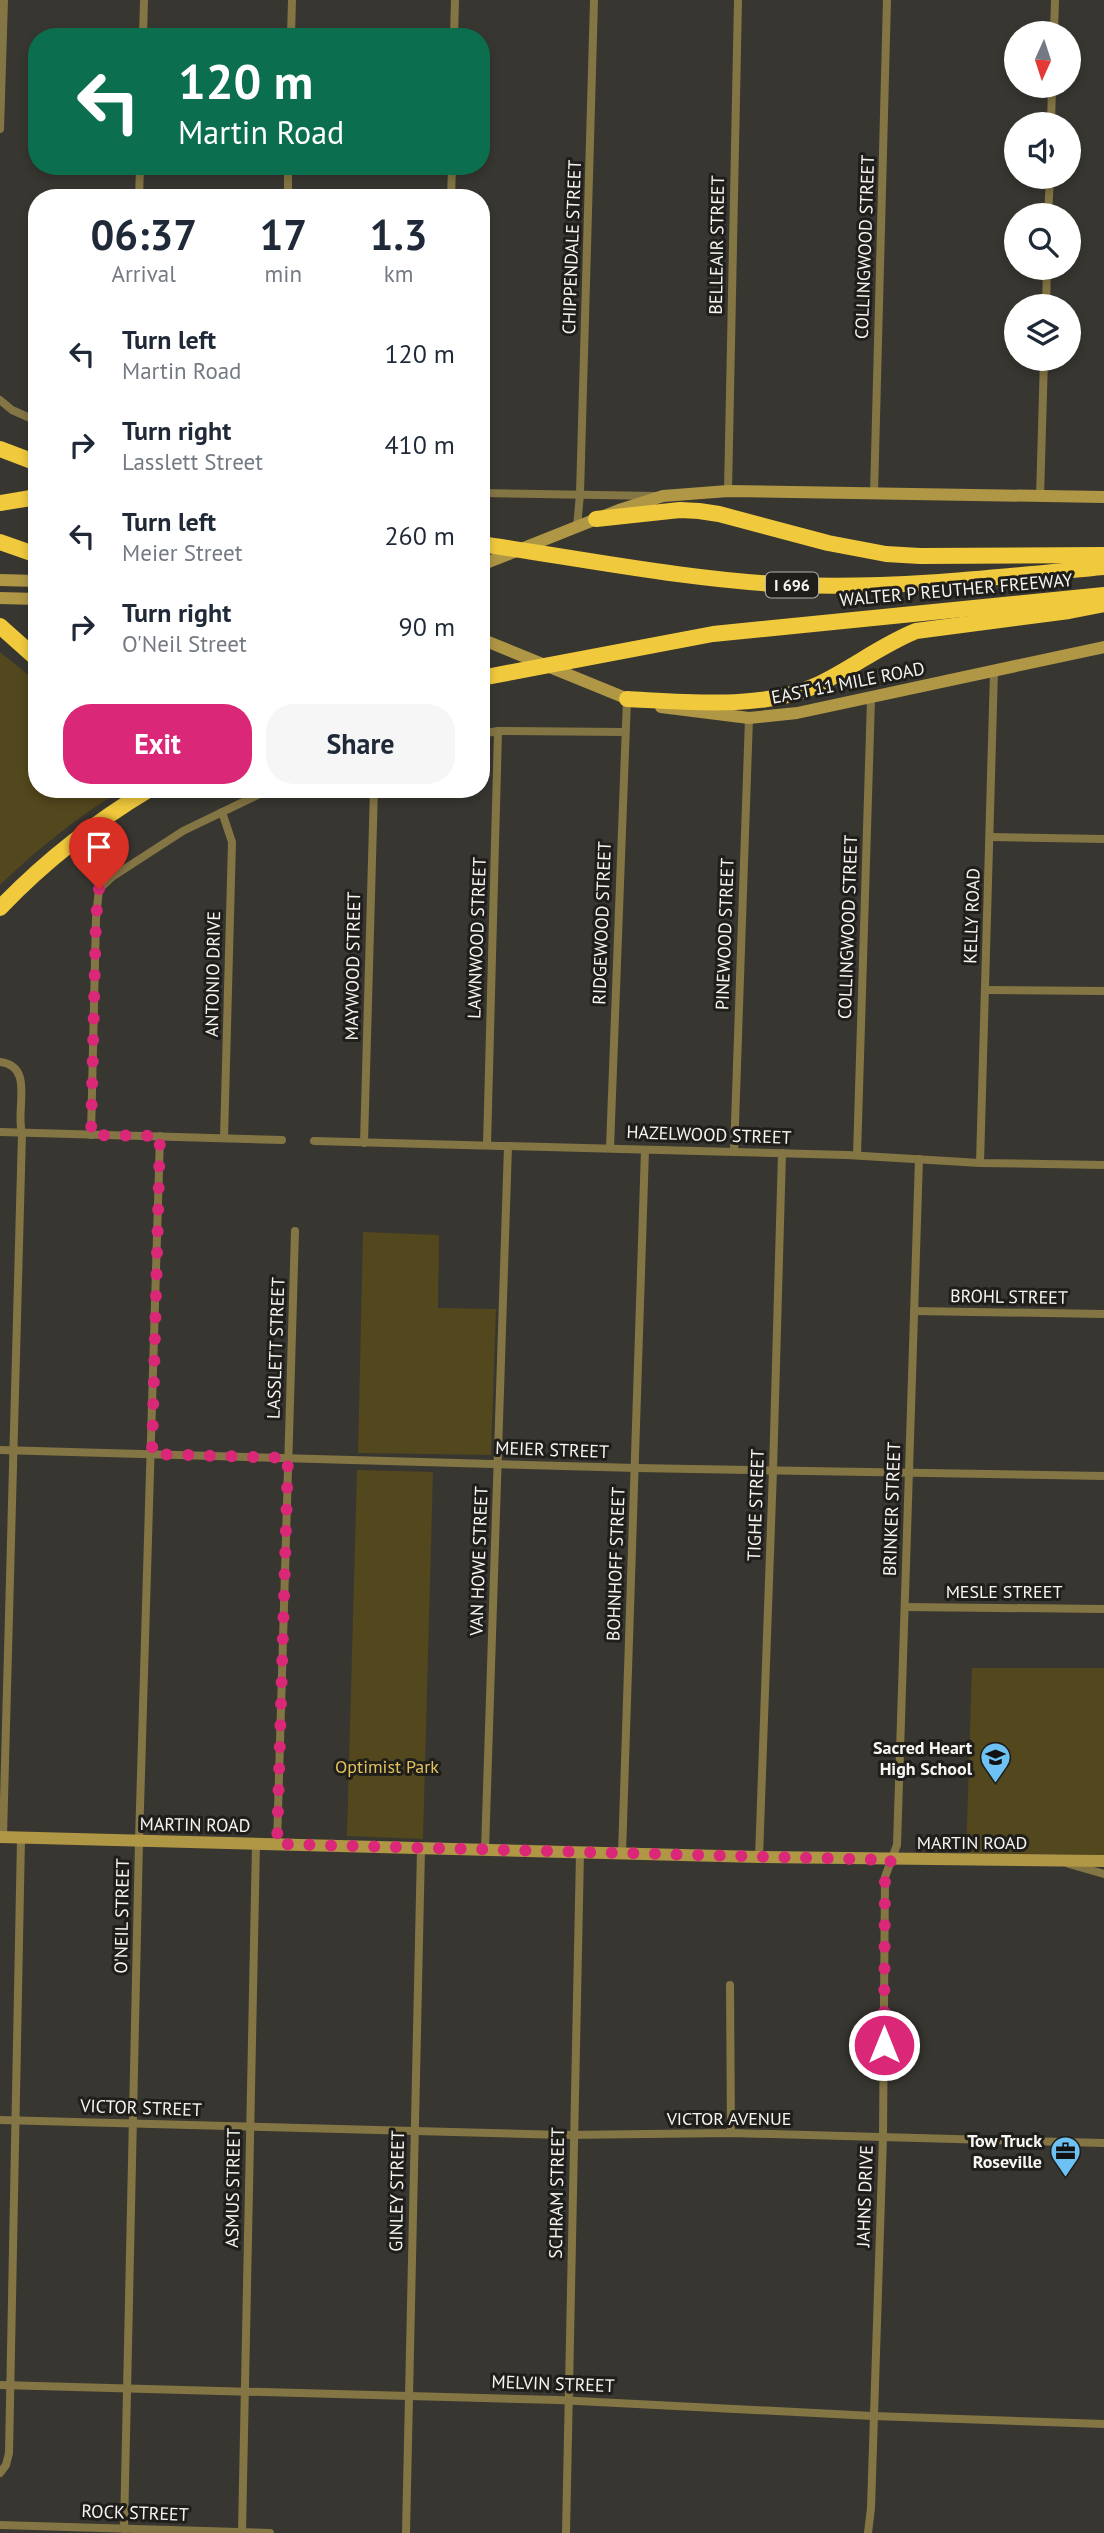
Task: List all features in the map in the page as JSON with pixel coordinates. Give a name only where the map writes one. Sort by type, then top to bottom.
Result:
[{"type":"highway","points":[[0,449],[28,460]]},
{"type":"highway","points":[[0,503],[28,498]]},
{"type":"highway","points":[[596,519],[680,510],[699,511],[828,543],[886,554],[1104,555]]},
{"type":"highway","points":[[0,542],[28,552]]},
{"type":"highway","name":"WALTER P REUTHER FREEWAY","points":[[490,545],[720,579],[790,584],[885,585],[1104,567]]},
{"type":"highway","name":"WALTER P REUTHER FREEWAY","points":[[490,676],[713,634],[1104,595]]},
{"type":"highway","points":[[627,699],[685,702],[771,700],[819,684],[898,638],[916,631],[1104,604]]},
{"type":"highway","points":[[0,626],[28,651]]},
{"type":"highway","points":[[0,908],[36,872],[73,842],[137,798]]},
{"type":"main road","points":[[490,561],[596,519],[663,496],[728,491],[1104,498]]},
{"type":"main road","points":[[0,580],[28,581]]},
{"type":"main road","points":[[4,598],[28,599]]},
{"type":"main road","name":"EAST 11 MILE ROAD","points":[[490,643],[627,699],[691,712],[749,718],[797,713],[871,699],[1104,647]]},
{"type":"main road","name":"MARTIN ROAD","points":[[2,1837],[891,1860],[1104,1861]]},
{"type":"street","points":[[0,129],[4,0]]},
{"type":"street","points":[[143,28],[144,0]]},
{"type":"street","points":[[291,28],[292,0]]},
{"type":"street","points":[[454,28],[455,0]]},
{"type":"street","name":"CHIPPENDALE STREET","points":[[577,527],[594,0]]},
{"type":"street","name":"BELLEAIR STREET","points":[[728,491],[738,0]]},
{"type":"street","name":"COLLINGWOOD STREET","points":[[874,494],[887,0]]},
{"type":"street","points":[[1054,21],[1055,0]]},
{"type":"street","points":[[1040,497],[1044,371]]},
{"type":"street","points":[[0,400],[12,410],[28,417]]},
{"type":"street","points":[[490,493],[663,496]]},
{"type":"street","name":"KELLY ROAD","points":[[980,1163],[994,671]]},
{"type":"street","name":"RIDGEWOOD STREET","points":[[610,1148],[627,699]]},
{"type":"street","name":"COLLINGWOOD STREET","points":[[857,1155],[871,699]]},
{"type":"street","name":"PINEWOOD STREET","points":[[734,1152],[749,718]]},
{"type":"street","name":"LAWNWOOD STREET","points":[[487,1145],[498,731]]},
{"type":"street","points":[[490,732],[625,732]]},
{"type":"street","points":[[91,1135],[99,889],[146,853],[250,798]]},
{"type":"street","name":"MAYWOOD STREET","points":[[364,1143],[374,798]]},
{"type":"street","name":"ANTONIO DRIVE","points":[[222,811],[232,842],[224,1138]]},
{"type":"street","points":[[990,837],[1104,839]]},
{"type":"street","points":[[985,990],[1104,991]]},
{"type":"street","points":[[0,1062],[12,1064],[17,1068],[21,1079],[19,1122],[22,1133],[2,1837]]},
{"type":"street","points":[[0,1132],[282,1140]]},
{"type":"street","name":"O'NEIL STREET","points":[[124,2529],[139,1842],[160,1136]]},
{"type":"street","name":"HAZELWOOD STREET","points":[[314,1141],[857,1155],[980,1163],[1104,1165]]},
{"type":"street","name":"VAN HOWE STREET","points":[[485,1850],[508,1146]]},
{"type":"street","name":"BOHNHOFF STREET","points":[[622,1854],[645,1150]]},
{"type":"street","name":"TIGHE STREET","points":[[759,1857],[774,1470],[782,1153]]},
{"type":"street","name":"BRINKER STREET","points":[[891,1860],[897,1845],[919,1159]]},
{"type":"street","name":"LASSLETT STREET","points":[[277,1844],[295,1231]]},
{"type":"street","name":"BROHL STREET","points":[[914,1311],[1104,1314]]},
{"type":"street","name":"MEIER STREET","points":[[0,1450],[636,1468],[1104,1476]]},
{"type":"street","name":"MESLE STREET","points":[[905,1607],[1104,1609]]},
{"type":"street","points":[[0,2473],[6,2465],[9,2453],[21,1838]]},
{"type":"street","name":"ASMUS STREET","points":[[242,2532],[256,1844]]},
{"type":"street","name":"GINLEY STREET","points":[[406,2533],[421,1849]]},
{"type":"street","name":"SCHRAM STREET","points":[[566,2533],[580,1853]]},
{"type":"street","name":"JAHNS DRIVE","points":[[867,2533],[871,2508],[883,2137],[885,1877],[891,1860]]},
{"type":"street","points":[[1056,1860],[1104,1874]]},
{"type":"street","points":[[730,1985],[731,2133]]},
{"type":"street","name":"VICTOR STREET","points":[[0,2120],[574,2135]]},
{"type":"street","name":"VICTOR AVENUE","points":[[574,2135],[731,2133],[883,2137]]},
{"type":"street","points":[[883,2137],[1104,2143]]},
{"type":"street","name":"MELVIN STREET","points":[[0,2385],[569,2400],[873,2416],[1104,2424]]},
{"type":"street","points":[[0,2525],[0,2533]]},
{"type":"street","name":"ROCK STREET","points":[[0,2525],[270,2533]]},
{"type":"green space","points":[[0,652],[28,675],[28,798],[109,798],[59,834],[0,885]]},
{"type":"green space","points":[[363,1232],[439,1235],[438,1308],[496,1309],[491,1455],[358,1453]]},
{"type":"green space","name":"Optimist Park","points":[[357,1470],[433,1472],[423,1839],[347,1836]]},
{"type":"green space","points":[[972,1668],[1104,1668],[1104,1855],[966,1853]]},
{"type":"place","name":"Sacred Heart High School","points":[[995,1785]]},
{"type":"place","name":"Tow Truck Roseville","points":[[1065,2178]]},
{"type":"route","points":[[99,889],[91,1135],[160,1136],[152,1454],[288,1458],[277,1844],[891,1860],[885,1877],[884,2045]]}]
